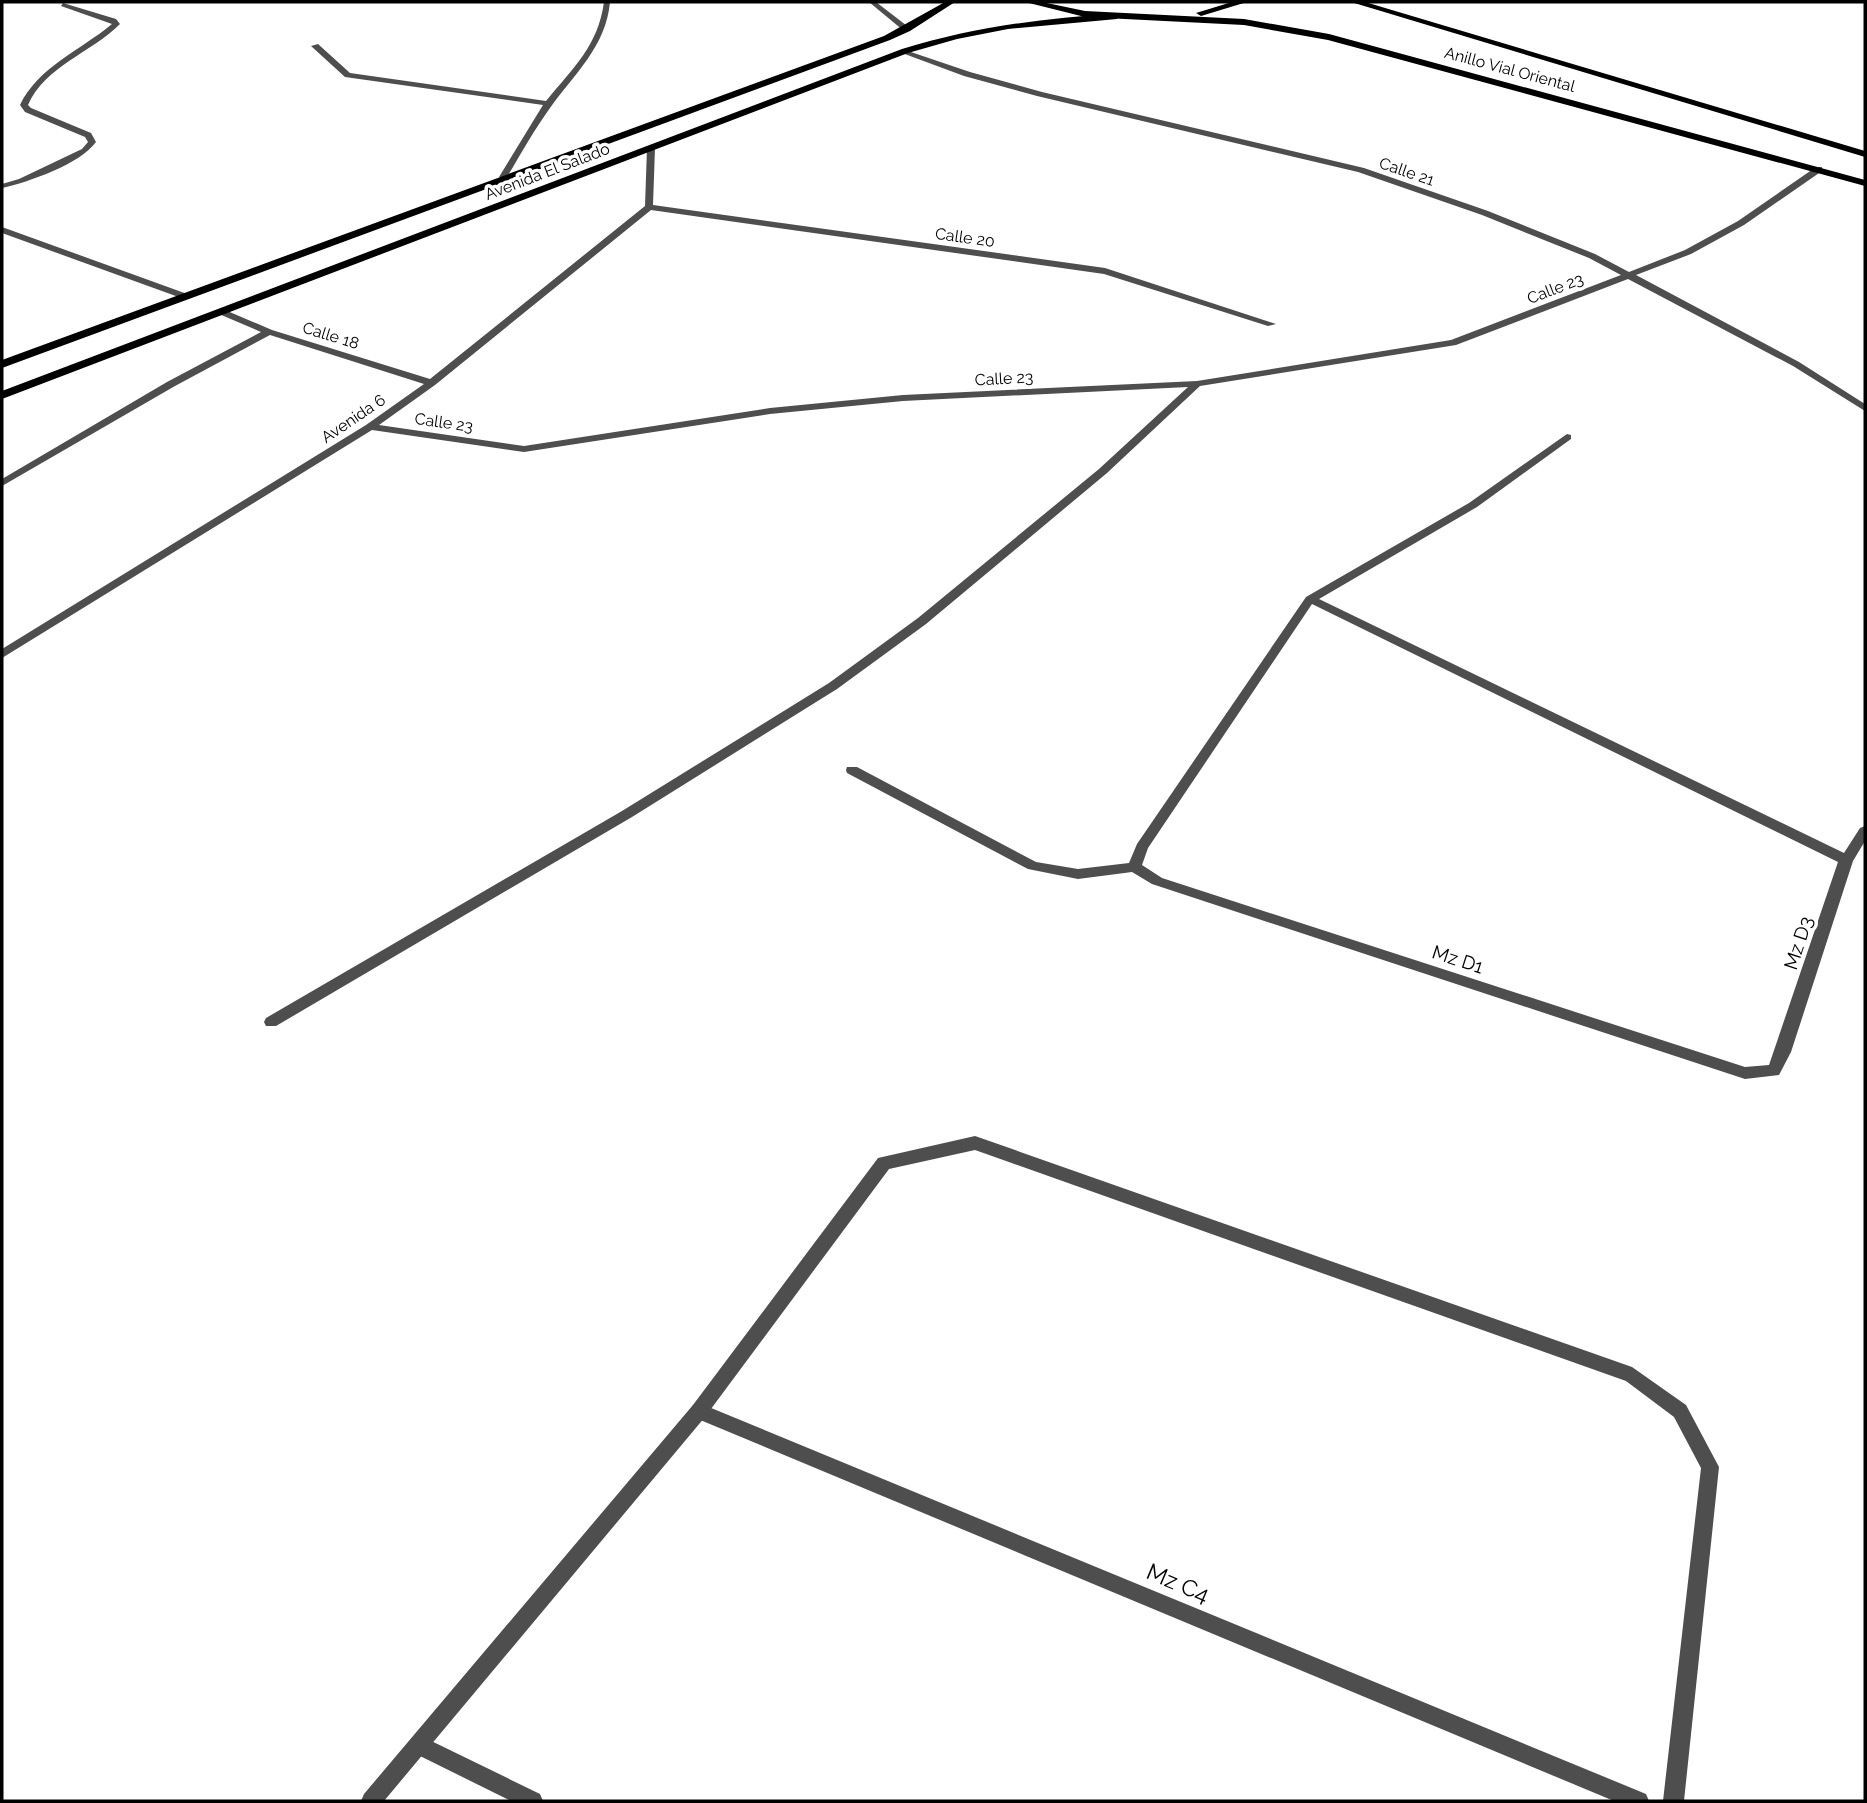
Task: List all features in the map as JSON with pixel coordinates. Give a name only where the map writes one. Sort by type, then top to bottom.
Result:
[{"type":"highway","points":[[1030,2],[1057,9],[1142,18],[1192,15],[1242,2]]},
{"type":"highway","name":"Anillo Vial Oriental","points":[[1356,2],[1865,154]]},
{"type":"highway","name":"Anillo Vial Oriental","points":[[1142,18],[1244,22],[1329,37],[1865,183]]},
{"type":"main road","name":"Avenida El Salado","points":[[2,364],[907,29],[951,2]]},
{"type":"main road","name":"Avenida El Salado","points":[[2,395],[905,51],[967,32],[1013,24],[1114,17]]},
{"type":"street","points":[[503,177],[549,104],[586,62],[607,14],[607,2]]},
{"type":"street","points":[[872,2],[907,29]]},
{"type":"street","points":[[2,186],[22,181],[85,151],[92,142],[88,135],[28,110],[24,105],[32,91],[73,54],[116,24],[114,20],[63,5]]},
{"type":"street","points":[[315,46],[348,75],[549,104]]},
{"type":"street","name":"Calle 21","points":[[905,51],[967,74],[1040,94],[1361,170],[1509,222],[1592,256],[1796,364],[1865,408]]},
{"type":"street","points":[[649,207],[651,148]]},
{"type":"street","name":"Calle 23","points":[[370,428],[524,449],[782,410],[903,398],[1197,384],[1453,343],[1688,252],[1741,223],[1819,169]]},
{"type":"street","name":"Calle 20","points":[[649,207],[1105,271],[1271,324]]},
{"type":"street","name":"Avenida 6","points":[[2,654],[370,428],[432,383],[649,207]]},
{"type":"street","points":[[2,230],[187,297]]},
{"type":"street","name":"Calle 18","points":[[222,312],[269,332],[432,383]]},
{"type":"street","points":[[2,483],[171,384],[269,332]]},
{"type":"street","points":[[271,1022],[627,814],[833,686],[922,621],[1103,471],[1197,384]]},
{"type":"street","points":[[852,770],[1034,866],[1078,874],[1134,867],[1142,847],[1310,599],[1473,505],[1567,438]]},
{"type":"street","points":[[1310,599],[1846,860]]},
{"type":"street","name":"Mz D3","points":[[1774,1071],[1783,1052],[1846,860],[1865,831]]},
{"type":"street","name":"Mz D1","points":[[1134,867],[1157,881],[1745,1073],[1774,1071]]},
{"type":"street","points":[[371,1801],[699,1410],[884,1163],[975,1143],[1632,1375],[1680,1410],[1710,1467],[1674,1801]]},
{"type":"street","name":"Mz C4","points":[[699,1410],[1639,1801]]},
{"type":"street","points":[[419,1745],[533,1801]]}]
